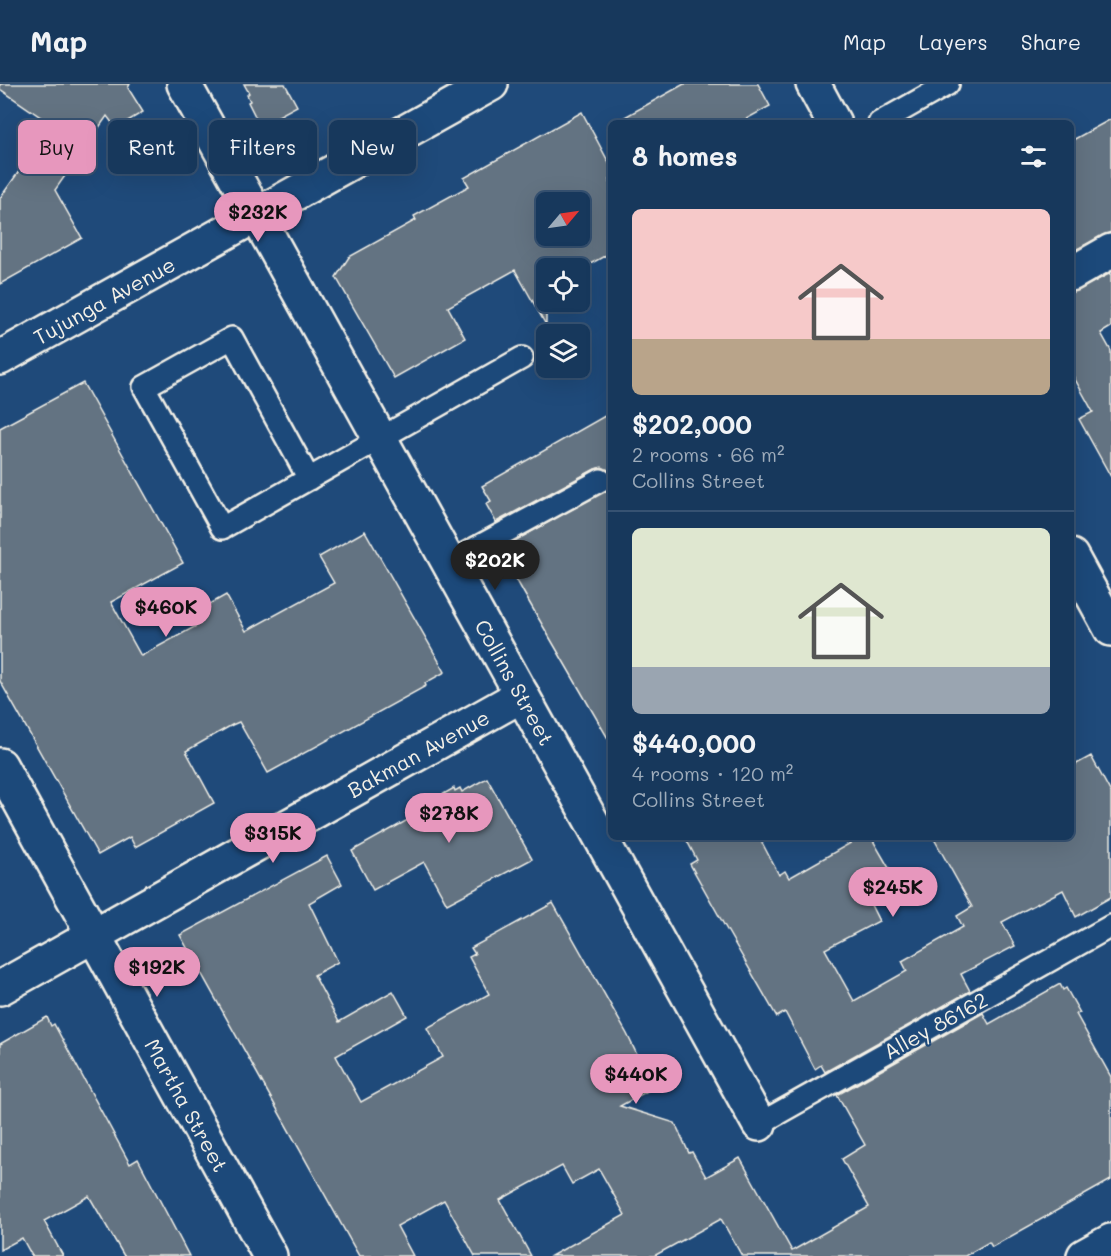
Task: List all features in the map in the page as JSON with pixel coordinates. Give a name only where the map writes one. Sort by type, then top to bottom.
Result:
[{"type":"street","name":"Collins Street","points":[[184,84],[759,1124]]},
{"type":"street","name":"Tujunga Avenue","points":[[0,358],[491,84]]},
{"type":"street","points":[[813,84],[832,120]]},
{"type":"street","points":[[1074,272],[1111,251]]},
{"type":"street","points":[[1074,561],[1111,629]]},
{"type":"street","name":"Bakman Avenue","points":[[0,988],[522,695]]},
{"type":"street","name":"Martha Street","points":[[0,765],[270,1256]]},
{"type":"street","points":[[1084,1256],[1111,1241]]},
{"type":"lane","points":[[884,120],[948,84]]},
{"type":"lane","points":[[309,479],[232,338],[144,387],[222,528],[382,439],[522,358]]},
{"type":"lane","points":[[450,562],[601,480]]},
{"type":"lane","name":"Alley 86162","points":[[759,1124],[1111,926]]},
{"type":"building","points":[[0,84],[130,84],[128,88],[143,112],[130,120],[110,120],[107,116],[96,132],[96,120],[45,120],[0,89]]},
{"type":"building","points":[[244,84],[285,84],[297,106],[271,120],[257,120],[248,102],[250,101],[247,95],[249,93]]},
{"type":"building","points":[[684,84],[758,84],[770,106],[744,120],[619,120]]},
{"type":"building","points":[[582,112],[608,161],[608,254],[590,264],[590,258],[536,258],[536,307],[515,270],[448,307],[465,338],[394,378],[336,277],[349,257],[416,220],[414,216],[469,186],[464,178]]},
{"type":"building","points":[[1111,119],[1111,232],[1074,250],[1074,139]]},
{"type":"building","points":[[18,173],[66,174],[55,190],[82,238],[0,284],[0,198]]},
{"type":"building","points":[[1111,273],[1111,327],[1101,333],[1111,351],[1111,477],[1079,419],[1093,412],[1074,377],[1074,292]]},
{"type":"building","points":[[539,312],[546,312],[545,324]]},
{"type":"building","points":[[83,383],[183,563],[111,602],[141,656],[200,624],[194,613],[226,595],[246,631],[334,583],[319,557],[365,531],[445,672],[425,683],[426,686],[268,773],[239,722],[232,725],[186,751],[214,803],[135,847],[130,837],[98,855],[0,681],[0,428]]},
{"type":"building","points":[[608,414],[608,471],[602,467],[595,469],[496,522],[486,504],[491,501],[482,486]]},
{"type":"building","points":[[608,489],[608,739],[510,568],[513,566],[506,554],[512,550],[509,544]]},
{"type":"building","points":[[1091,756],[1111,793],[1111,897],[1076,917],[1063,890],[1002,922],[1015,946],[961,974],[970,991],[825,1072],[821,1065],[815,1069],[785,1012],[777,1017],[723,923],[690,864],[697,860],[687,840],[761,840],[779,875],[785,871],[789,878],[856,840],[873,840],[889,868],[861,885],[879,921],[825,949],[854,1001],[907,971],[902,961],[963,927],[957,916],[972,907],[935,840],[1074,840],[1074,765]]},
{"type":"building","points":[[487,778],[532,859],[447,904],[424,862],[373,890],[352,851],[424,811],[426,804],[454,788],[455,791],[460,788],[462,792]]},
{"type":"building","points":[[327,856],[342,884],[309,903],[338,962],[314,975],[339,1022],[393,991],[407,1016],[336,1056],[361,1102],[443,1057],[427,1028],[489,994],[469,957],[475,954],[471,948],[553,903],[627,1034],[653,1088],[620,1106],[675,1123],[689,1153],[692,1152],[706,1177],[740,1158],[792,1251],[869,1207],[842,1159],[865,1145],[837,1095],[983,1013],[989,1024],[1060,984],[1063,990],[1066,988],[1080,1013],[1076,1014],[1111,1077],[1111,1180],[992,1247],[989,1242],[965,1256],[742,1256],[721,1219],[654,1256],[551,1256],[625,1215],[599,1169],[572,1184],[562,1166],[500,1200],[531,1256],[475,1256],[444,1200],[397,1226],[413,1256],[359,1256],[180,935]]},
{"type":"building","points":[[47,1017],[51,1026],[54,1024],[130,1164],[138,1159],[189,1256],[124,1256],[89,1196],[44,1221],[63,1256],[32,1256],[22,1238],[0,1250],[0,1044]]}]
